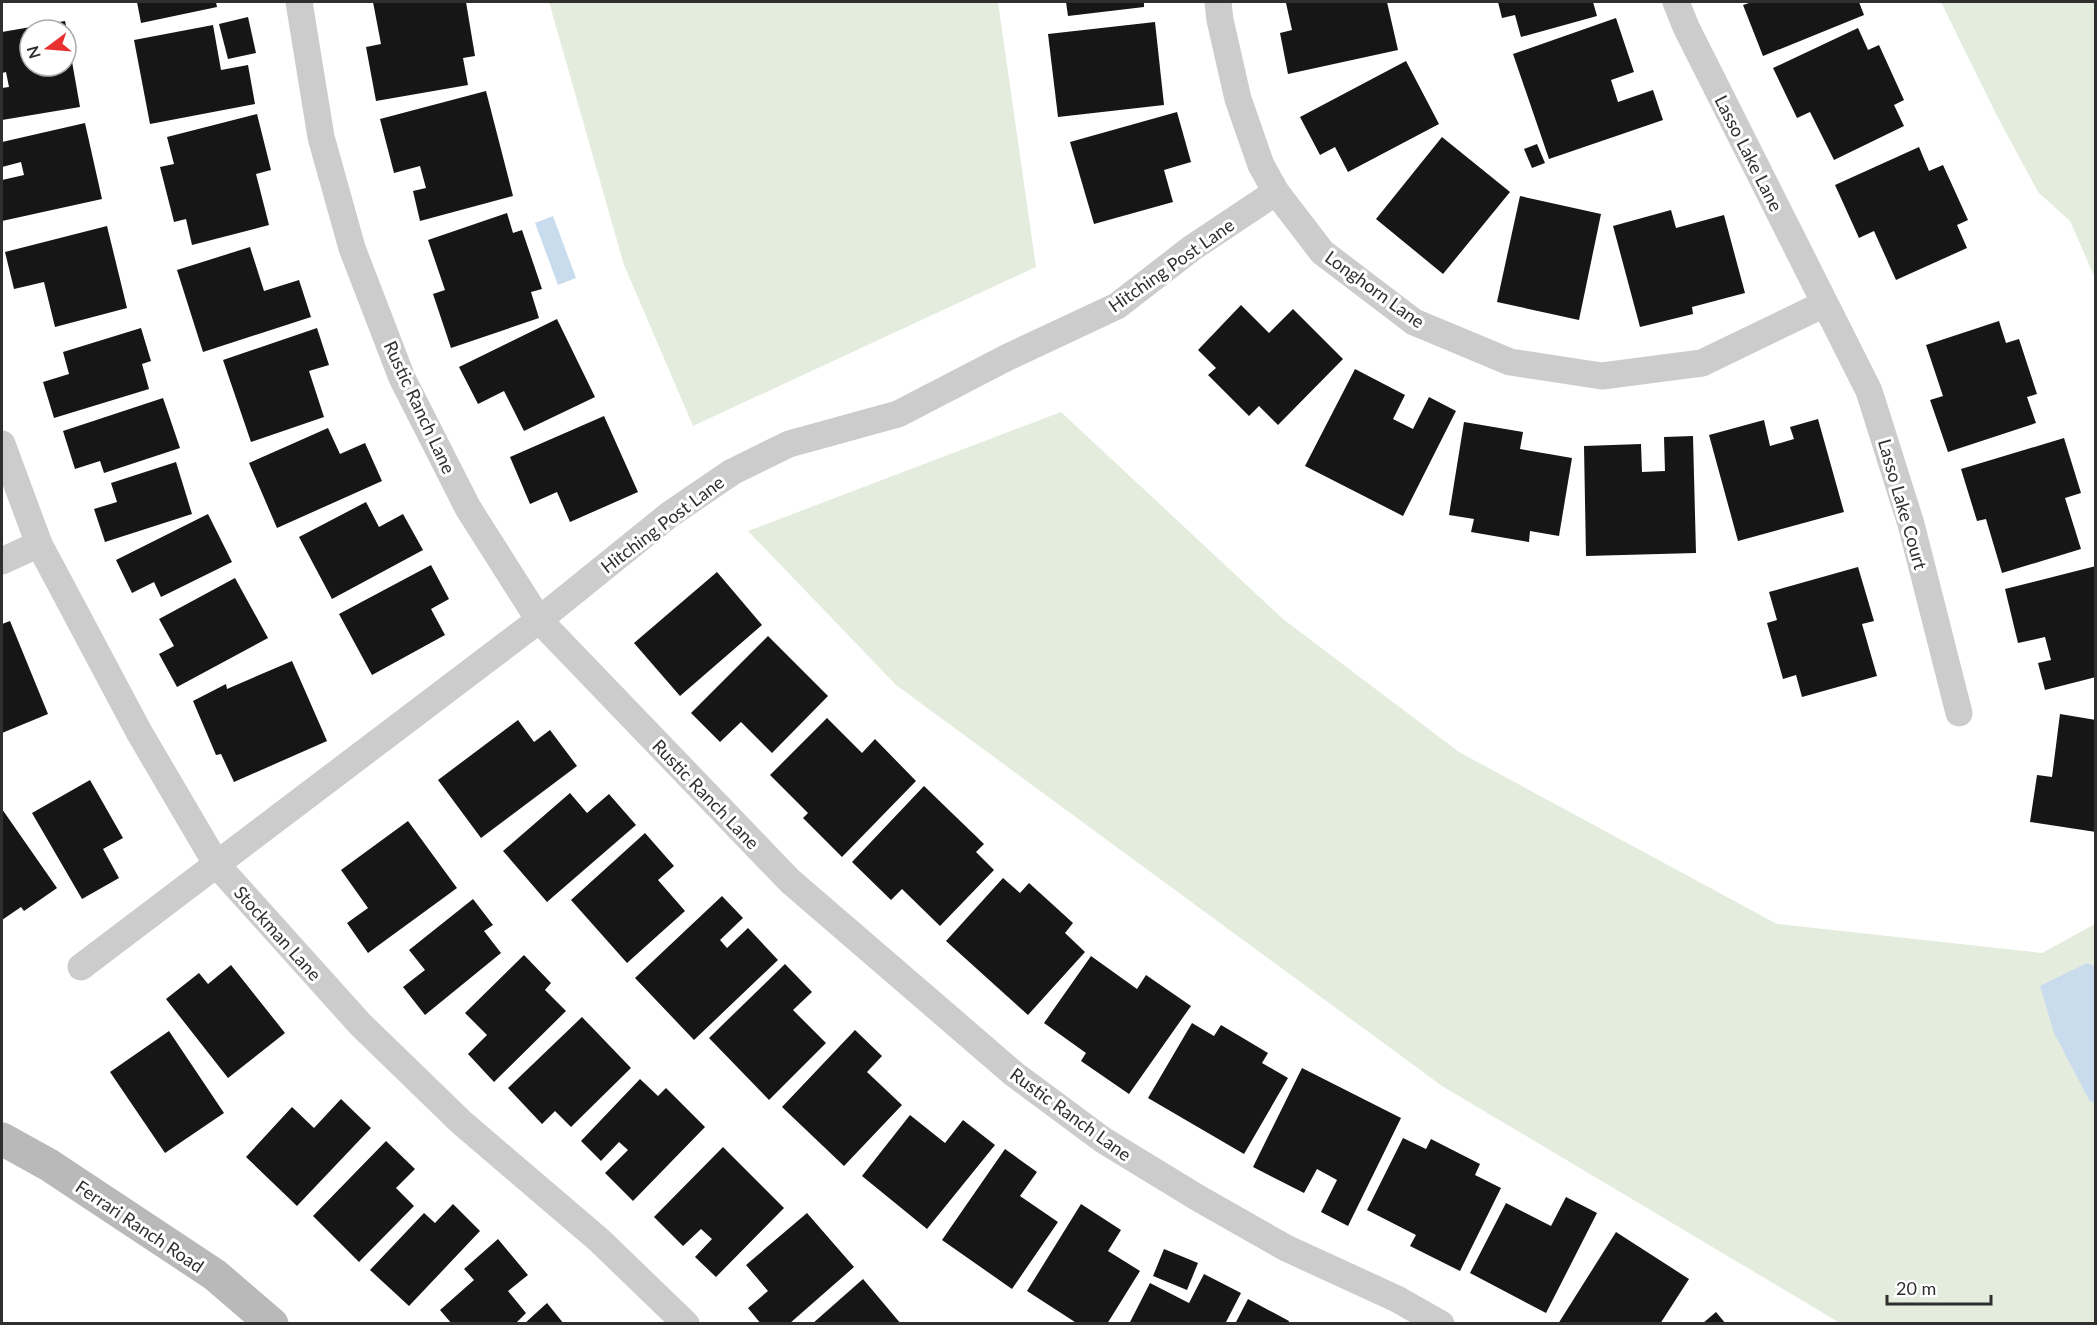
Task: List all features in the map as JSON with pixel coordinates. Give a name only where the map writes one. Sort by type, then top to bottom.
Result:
[{"type":"main road","name":"Ferrari Ranch Road","points":[[2,1139],[49,1165],[215,1275],[272,1323]]},
{"type":"street","name":"Rustic Ranch Lane","points":[[299,2],[321,137],[352,248],[398,368],[468,508],[539,620],[790,881],[1014,1074],[1103,1140],[1197,1198],[1286,1248],[1397,1299],[1441,1323]]},
{"type":"street","name":"Longhorn Lane","points":[[1218,2],[1238,99],[1261,165],[1276,192],[1322,252],[1414,322],[1510,362],[1602,376],[1702,363],[1824,304]]},
{"type":"street","name":"Lasso Lake Lane","points":[[1676,2],[1686,27],[1824,304]]},
{"type":"street","name":"Hitching Post Lane","points":[[81,967],[539,620],[669,515],[732,472],[789,444],[898,414],[1008,357],[1117,306],[1192,248],[1276,192]]},
{"type":"street","name":"Lasso Lake Court","points":[[1824,304],[1869,391],[1911,524],[1959,713]]},
{"type":"street","name":"Stockman Lane","points":[[2,444],[39,544],[139,732],[217,865],[360,1024],[461,1122],[599,1240],[686,1323]]},
{"type":"street","points":[[2,561],[39,544]]},
{"type":"green space","points":[[549,2],[998,2],[1036,267],[693,426],[624,265]]},
{"type":"green space","points":[[1941,2],[2095,2],[2095,278],[2070,221],[2038,192],[1995,112]]},
{"type":"green space","points":[[1061,412],[1283,619],[1459,752],[1777,924],[2042,953],[2095,924],[2095,1323],[1840,1323],[1442,1086],[896,685],[748,531]]},
{"type":"water","points":[[553,216],[576,278],[558,285],[535,223]]},
{"type":"water","points":[[2087,963],[2095,966],[2095,1104],[2089,1100],[2054,1033],[2040,986]]},
{"type":"building","points":[[137,2],[216,2],[217,7],[141,23]]},
{"type":"building","points":[[373,2],[466,2],[475,56],[463,58],[468,85],[376,101],[366,47],[381,44]]},
{"type":"building","points":[[1066,2],[1144,2],[1144,7],[1068,16]]},
{"type":"building","points":[[1387,2],[1398,50],[1288,74],[1280,33],[1292,30],[1286,3]]},
{"type":"building","points":[[1498,2],[1593,2],[1597,16],[1521,37],[1515,15],[1502,18]]},
{"type":"building","points":[[1752,2],[1859,2],[1864,15],[1763,56],[1743,5]]},
{"type":"building","points":[[248,17],[256,53],[228,59],[219,24]]},
{"type":"building","points":[[1616,18],[1634,72],[1611,80],[1618,102],[1653,90],[1663,120],[1549,159],[1513,54]]},
{"type":"building","points":[[1155,22],[1164,105],[1058,117],[1048,34]]},
{"type":"building","points":[[213,25],[221,70],[248,65],[255,104],[150,124],[134,40]]},
{"type":"building","points":[[1858,28],[1868,50],[1879,45],[1904,100],[1894,105],[1904,126],[1834,160],[1810,112],[1797,118],[1773,68]]},
{"type":"building","points":[[18,29],[18,78],[75,78],[80,107],[2,120],[2,88],[9,87],[6,72],[2,73],[2,32]]},
{"type":"building","points":[[1406,61],[1439,124],[1348,172],[1335,147],[1320,155],[1300,117]]},
{"type":"building","points":[[486,91],[513,196],[420,221],[413,191],[426,188],[420,166],[394,173],[380,119]]},
{"type":"building","points":[[1177,112],[1191,162],[1164,170],[1173,202],[1094,224],[1070,142]]},
{"type":"building","points":[[257,114],[271,170],[256,174],[269,225],[192,245],[186,219],[174,222],[160,167],[174,164],[167,137]]},
{"type":"building","points":[[85,123],[102,199],[2,221],[2,180],[24,175],[21,162],[2,167],[2,142]]},
{"type":"building","points":[[1442,137],[1510,192],[1443,274],[1376,219]]},
{"type":"building","points":[[1537,144],[1545,163],[1532,168],[1524,149]]},
{"type":"building","points":[[1919,147],[1929,171],[1943,165],[1968,220],[1957,225],[1967,248],[1896,280],[1874,231],[1859,238],[1835,185]]},
{"type":"building","points":[[1520,196],[1601,214],[1579,320],[1497,302]]},
{"type":"building","points":[[1671,210],[1676,228],[1724,215],[1745,293],[1692,307],[1693,314],[1640,327],[1613,226]]},
{"type":"building","points":[[507,213],[513,233],[522,230],[542,289],[531,292],[539,318],[451,348],[433,294],[445,290],[428,240]]},
{"type":"building","points":[[107,226],[127,308],[55,327],[44,282],[14,289],[5,252]]},
{"type":"building","points":[[250,247],[264,291],[299,280],[311,317],[203,352],[177,270]]},
{"type":"building","points":[[1241,305],[1269,333],[1293,309],[1343,359],[1278,425],[1259,406],[1249,416],[1208,375],[1216,368],[1198,350]]},
{"type":"building","points":[[557,319],[595,397],[524,431],[504,391],[478,404],[459,367]]},
{"type":"building","points":[[1999,321],[2006,343],[2019,339],[2037,394],[2027,397],[2036,423],[1948,452],[1930,400],[1943,396],[1926,345]]},
{"type":"building","points":[[141,328],[151,361],[142,364],[149,389],[54,418],[43,382],[69,374],[63,352]]},
{"type":"building","points":[[317,328],[329,365],[309,371],[324,417],[251,442],[223,360]]},
{"type":"building","points":[[1355,369],[1405,395],[1393,419],[1413,429],[1429,397],[1456,411],[1403,516],[1305,466]]},
{"type":"building","points":[[163,398],[180,448],[104,473],[100,461],[75,469],[63,431]]},
{"type":"building","points":[[604,416],[638,492],[570,522],[557,492],[530,504],[510,457]]},
{"type":"building","points":[[1818,419],[1844,512],[1738,541],[1709,435],[1764,420],[1770,446],[1794,439],[1790,427]]},
{"type":"building","points":[[1464,422],[1523,432],[1520,449],[1572,458],[1559,536],[1530,531],[1529,542],[1471,532],[1474,519],[1449,515]]},
{"type":"building","points":[[328,428],[340,454],[365,443],[382,481],[277,528],[249,463]]},
{"type":"building","points":[[1693,436],[1696,553],[1586,556],[1584,446],[1641,444],[1642,472],[1665,471],[1664,437]]},
{"type":"building","points":[[2064,438],[2081,493],[2065,498],[2081,549],[2002,573],[1986,519],[1977,521],[1961,469]]},
{"type":"building","points":[[176,462],[192,514],[105,542],[94,509],[117,502],[111,483]]},
{"type":"building","points":[[366,502],[379,527],[403,514],[423,550],[332,599],[299,537]]},
{"type":"building","points":[[208,514],[232,562],[161,597],[154,582],[132,593],[116,560]]},
{"type":"building","points":[[431,565],[449,599],[431,609],[445,635],[372,675],[339,614]]},
{"type":"building","points":[[2096,566],[2096,677],[2045,690],[2038,663],[2051,660],[2045,637],[2018,643],[2005,589]]},
{"type":"building","points":[[1858,567],[1874,621],[1862,624],[1877,676],[1802,697],[1796,675],[1783,679],[1767,623],[1777,620],[1769,592]]},
{"type":"building","points":[[717,572],[762,625],[680,696],[634,643]]},
{"type":"building","points":[[235,578],[268,638],[177,687],[159,654],[174,646],[159,619]]},
{"type":"building","points":[[10,621],[48,714],[2,733],[2,624]]},
{"type":"building","points":[[768,636],[828,696],[772,753],[741,722],[720,742],[691,713]]},
{"type":"building","points":[[292,661],[327,741],[234,782],[221,754],[216,755],[193,701],[226,684],[227,689]]},
{"type":"building","points":[[2060,714],[2096,720],[2096,832],[2030,822],[2037,775],[2052,777]]},
{"type":"building","points":[[827,718],[862,753],[875,739],[916,781],[842,857],[803,818],[808,813],[770,775]]},
{"type":"building","points":[[518,720],[534,742],[550,730],[577,766],[481,838],[438,780]]},
{"type":"building","points":[[90,780],[123,838],[103,849],[119,878],[82,899],[32,813]]},
{"type":"building","points":[[924,786],[984,844],[976,852],[994,870],[940,926],[902,889],[891,900],[852,862]]},
{"type":"building","points":[[570,793],[587,813],[609,794],[636,825],[547,902],[503,851]]},
{"type":"building","points":[[2,809],[57,888],[24,911],[21,907],[2,920]]},
{"type":"building","points":[[408,821],[457,888],[368,953],[347,923],[368,908],[341,870]]},
{"type":"building","points":[[645,833],[674,866],[658,880],[685,911],[627,963],[571,900]]},
{"type":"building","points":[[1003,878],[1020,893],[1029,883],[1073,923],[1065,933],[1085,952],[1028,1015],[946,941]]},
{"type":"building","points":[[722,896],[743,918],[720,940],[727,948],[748,928],[778,960],[694,1040],[635,978]]},
{"type":"building","points":[[473,899],[493,925],[484,931],[501,953],[425,1015],[403,987],[425,970],[409,950]]},
{"type":"building","points":[[524,955],[551,983],[545,990],[566,1011],[494,1082],[468,1054],[487,1035],[465,1013]]},
{"type":"building","points":[[1091,956],[1137,989],[1146,975],[1191,1006],[1129,1094],[1081,1061],[1086,1053],[1044,1023]]},
{"type":"building","points":[[785,964],[812,992],[793,1010],[826,1043],[769,1100],[709,1038]]},
{"type":"building","points":[[231,965],[285,1033],[228,1078],[166,999],[199,973],[208,984]]},
{"type":"building","points":[[582,1017],[631,1068],[571,1127],[555,1111],[542,1124],[508,1088]]},
{"type":"building","points":[[1192,1023],[1214,1036],[1221,1025],[1268,1053],[1262,1063],[1288,1078],[1244,1154],[1148,1098]]},
{"type":"building","points":[[855,1030],[882,1056],[867,1072],[902,1105],[844,1166],[782,1107]]},
{"type":"building","points":[[169,1031],[224,1113],[165,1153],[110,1072]]},
{"type":"building","points":[[1302,1068],[1401,1118],[1348,1226],[1321,1212],[1337,1180],[1317,1169],[1304,1193],[1253,1167]]},
{"type":"building","points":[[640,1079],[658,1096],[666,1088],[705,1127],[633,1201],[605,1173],[628,1150],[619,1142],[601,1161],[581,1141]]},
{"type":"building","points":[[341,1099],[371,1128],[297,1206],[246,1157],[292,1107],[314,1128]]},
{"type":"building","points":[[910,1115],[945,1143],[963,1120],[995,1145],[927,1229],[862,1176]]},
{"type":"building","points":[[1403,1138],[1426,1149],[1431,1139],[1480,1164],[1475,1175],[1501,1188],[1460,1271],[1410,1246],[1416,1235],[1367,1210]]},
{"type":"building","points":[[386,1141],[415,1169],[396,1188],[414,1206],[359,1262],[313,1216]]},
{"type":"building","points":[[723,1147],[784,1208],[716,1277],[695,1257],[712,1239],[701,1229],[683,1246],[654,1217]]},
{"type":"building","points":[[1005,1149],[1037,1172],[1020,1196],[1058,1222],[1012,1289],[942,1240]]},
{"type":"building","points":[[1566,1197],[1597,1213],[1546,1313],[1470,1273],[1506,1203],[1551,1226]]},
{"type":"building","points":[[453,1204],[480,1231],[409,1306],[370,1270],[424,1213],[435,1223]]},
{"type":"building","points":[[1081,1204],[1121,1230],[1108,1251],[1140,1271],[1107,1324],[1078,1324],[1027,1291]]},
{"type":"building","points":[[807,1213],[854,1267],[789,1324],[761,1324],[748,1308],[768,1291],[746,1265]]},
{"type":"building","points":[[1616,1232],[1689,1279],[1660,1324],[1558,1324]]},
{"type":"building","points":[[498,1239],[528,1275],[508,1291],[526,1313],[515,1324],[452,1324],[440,1310],[474,1280],[464,1269]]},
{"type":"building","points":[[1164,1249],[1198,1263],[1187,1290],[1153,1276]]},
{"type":"building","points":[[1204,1274],[1241,1293],[1225,1324],[1129,1324],[1150,1283],[1189,1303]]},
{"type":"building","points":[[863,1279],[901,1324],[812,1324]]},
{"type":"building","points":[[1248,1299],[1289,1321],[1288,1324],[1235,1324]]},
{"type":"building","points":[[547,1303],[564,1324],[524,1324]]},
{"type":"building","points":[[1716,1312],[1726,1324],[1702,1324]]}]
